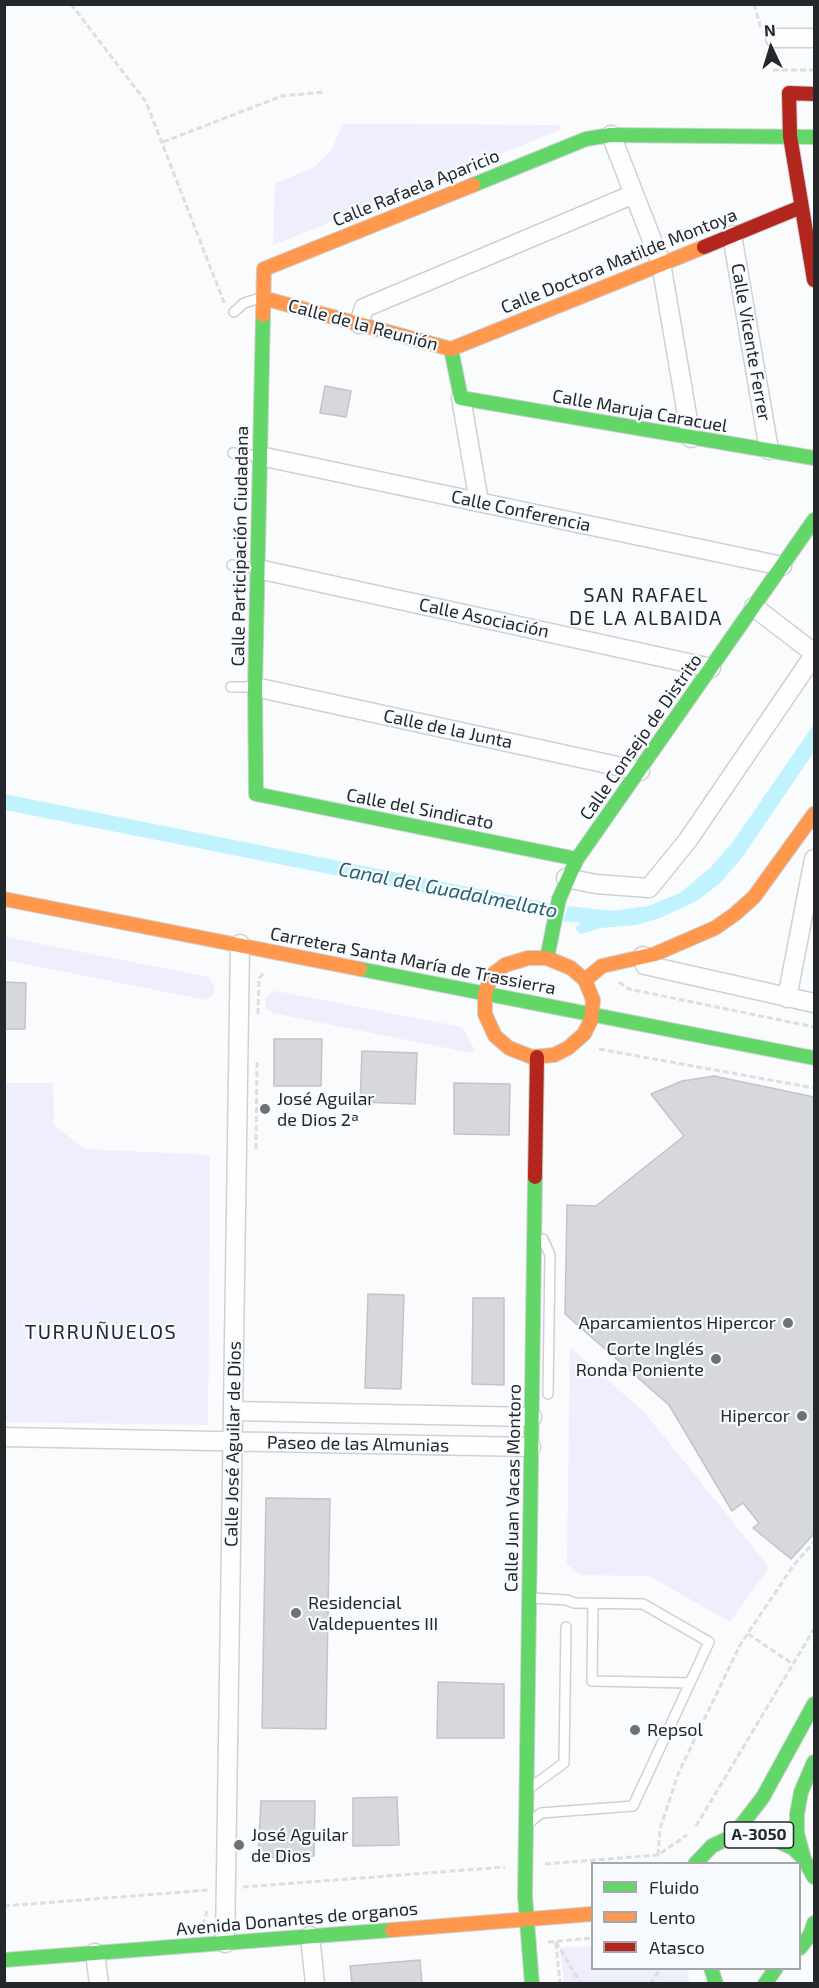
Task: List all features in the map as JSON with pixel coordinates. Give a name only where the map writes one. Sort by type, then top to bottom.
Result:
[{"type":"main road","points":[[814,93],[789,93],[790,136],[814,280]]},
{"type":"main road","points":[[611,135],[814,137]]},
{"type":"main road","name":"Calle Rafaela Aparicio","points":[[263,298],[264,269],[586,139],[611,135]]},
{"type":"main road","name":"Calle Doctora Matilde Montoya","points":[[451,349],[801,207]]},
{"type":"main road","name":"Calle de la Reunión","points":[[263,298],[451,349],[461,398]]},
{"type":"main road","name":"Calle Participación Ciudadana","points":[[256,794],[255,687],[263,298]]},
{"type":"main road","name":"Calle Maruja Caracuel","points":[[461,398],[814,458]]},
{"type":"main road","name":"Calle Consejo de Distrito","points":[[547,958],[559,899],[566,878],[577,859],[814,519]]},
{"type":"main road","name":"Calle del Sindicato","points":[[256,794],[577,859]]},
{"type":"main road","points":[[585,980],[602,966],[643,956],[715,928],[735,914],[754,897],[794,845],[814,813]]},
{"type":"main road","name":"Carretera Santa María de Trassierra","points":[[4,899],[814,1058]]},
{"type":"main road","points":[[528,958],[547,958],[571,968],[585,980],[593,1000],[592,1014],[584,1034],[573,1045],[559,1053],[537,1057],[514,1051],[495,1036],[485,1014],[485,993],[492,975],[505,965],[528,958]]},
{"type":"main road","name":"Calle Juan Vacas Montoro","points":[[532,1983],[525,1919],[525,1865],[537,1057]]},
{"type":"main road","name":"A-3050","points":[[733,1836],[763,1797],[814,1704]]},
{"type":"main road","name":"A-3050","points":[[814,1762],[801,1792],[797,1814],[797,1833],[804,1859],[814,1877]]},
{"type":"main road","name":"A-3050","points":[[696,1862],[712,1846],[733,1836],[748,1834],[772,1837],[793,1848],[804,1859]]},
{"type":"main road","name":"Avenida Donantes de organos","points":[[4,1960],[591,1914]]},
{"type":"main road","points":[[801,1947],[810,1935],[814,1923]]},
{"type":"main road","points":[[765,1983],[775,1970]]},
{"type":"street","points":[[774,38],[814,38]]},
{"type":"street","points":[[611,135],[661,263],[691,438]]},
{"type":"street","points":[[359,324],[364,308],[634,194]]},
{"type":"street","name":"Calle Vicente Ferrer","points":[[732,235],[769,450]]},
{"type":"street","name":"Calle de la Reunión","points":[[461,398],[479,502]]},
{"type":"street","name":"Calle Conferencia","points":[[260,456],[782,566]]},
{"type":"street","name":"Calle Asociación","points":[[258,569],[711,668]]},
{"type":"street","points":[[566,878],[596,884],[649,888],[688,840],[814,654],[754,607]]},
{"type":"street","name":"Calle de la Junta","points":[[255,687],[640,771]]},
{"type":"street","points":[[794,845],[814,849]]},
{"type":"street","points":[[787,998],[814,859]]},
{"type":"street","name":"Calle José Aguilar de Dios","points":[[225,1943],[240,945]]},
{"type":"street","points":[[643,956],[645,965],[814,1003]]},
{"type":"street","name":"Paseo de las Almunias","points":[[233,1411],[532,1417]]},
{"type":"street","name":"Paseo de las Almunias","points":[[4,1437],[531,1447]]},
{"type":"street","points":[[310,1936],[315,1983]]},
{"type":"street","points":[[95,1953],[99,1983]]},
{"type":"lane","points":[[234,312],[244,303],[263,298]]},
{"type":"lane","points":[[233,453],[260,456]]},
{"type":"lane","points":[[232,565],[258,569]]},
{"type":"lane","points":[[231,687],[255,687]]},
{"type":"lane","points":[[536,1225],[550,1255],[548,1394]]},
{"type":"lane","points":[[526,1826],[541,1813],[633,1806],[709,1642],[643,1604],[593,1604],[529,1598]]},
{"type":"lane","points":[[593,1604],[592,1681],[690,1683]]},
{"type":"lane","points":[[526,1791],[564,1763],[566,1627]]},
{"type":"path","points":[[71,4],[146,102],[222,303],[234,312]]},
{"type":"path","points":[[754,4],[763,32],[774,38]]},
{"type":"path","points":[[773,70],[814,70]]},
{"type":"path","points":[[163,142],[282,96],[324,92]]},
{"type":"path","points":[[612,964],[618,981],[629,989],[814,1027]]},
{"type":"path","points":[[592,1054],[601,1048],[814,1088]]},
{"type":"path","points":[[658,1855],[660,1829],[678,1774],[748,1634],[793,1566],[814,1542]]},
{"type":"path","points":[[4,1906],[658,1855],[694,1830],[814,1629]]},
{"type":"path","points":[[748,1634],[793,1664]]},
{"type":"path","points":[[547,1943],[591,1938]]},
{"type":"path","points":[[556,1942],[560,1983]]},
{"type":"path","points":[[556,1942],[581,1983]]},
{"type":"path","points":[[650,1983],[660,1970]]},
{"type":"shaded area","points":[[342,124],[559,125],[560,130],[273,245],[275,184],[316,166],[333,148]]},
{"type":"shaded area","points":[[5,937],[209,977],[215,989],[213,995],[206,1000],[5,960]]},
{"type":"shaded area","points":[[276,991],[462,1027],[475,1050],[471,1053],[273,1013],[266,1008],[265,1000],[269,994]]},
{"type":"shaded area","points":[[5,1083],[53,1083],[54,1125],[84,1149],[210,1155],[208,1425],[5,1422]]},
{"type":"shaded area","points":[[570,1347],[644,1412],[769,1567],[730,1622],[649,1576],[580,1575],[567,1564]]},
{"type":"shaded area","points":[[591,1946],[591,1970],[687,1970],[689,1982],[564,1983],[560,1948]]},
{"type":"water","points":[[814,724],[814,752],[741,859],[720,883],[697,901],[660,918],[637,925],[600,928],[581,934],[575,928],[581,923],[563,921],[568,906],[612,911],[648,906],[680,893],[710,868],[732,843]]},
{"type":"water","name":"Canal del Guadalmellato","points":[[4,794],[549,903],[547,917],[5,810]]},
{"type":"building","points":[[325,386],[351,391],[346,417],[320,413]]},
{"type":"building","points":[[4,982],[26,983],[25,1029],[4,1029]]},
{"type":"building","points":[[274,1039],[322,1039],[321,1086],[274,1086]]},
{"type":"building","points":[[362,1051],[417,1053],[415,1104],[360,1102]]},
{"type":"building","name":"Corte Inglés Ronda Poniente","points":[[714,1076],[814,1097],[814,1534],[791,1559],[753,1528],[759,1523],[743,1503],[732,1511],[669,1405],[565,1314],[567,1205],[596,1206],[684,1136],[651,1094],[682,1081]]},
{"type":"building","points":[[454,1083],[510,1084],[509,1135],[454,1134]]},
{"type":"building","points":[[368,1294],[404,1295],[401,1389],[365,1388]]},
{"type":"building","points":[[473,1298],[504,1298],[504,1385],[472,1384]]},
{"type":"building","name":"Residencial Valdepuentes III","points":[[266,1498],[330,1499],[326,1729],[262,1728]]},
{"type":"building","points":[[438,1682],[504,1684],[504,1738],[437,1738]]},
{"type":"building","points":[[397,1797],[399,1845],[353,1846],[353,1798]]},
{"type":"building","points":[[261,1801],[315,1801],[314,1856],[258,1858]]},
{"type":"building","points":[[420,1960],[422,1983],[352,1983],[350,1966]]},
{"type":"traffic: fast","points":[[473,185],[586,139],[611,135],[814,137]]},
{"type":"traffic: fast","points":[[263,315],[255,687],[256,794],[577,859]]},
{"type":"traffic: fast","points":[[451,349],[461,398],[814,458]]},
{"type":"traffic: fast","points":[[547,958],[559,899],[577,859],[814,520]]},
{"type":"traffic: fast","points":[[360,969],[814,1058]]},
{"type":"traffic: fast","points":[[532,1984],[525,1896],[535,1177]]},
{"type":"traffic: fast","points":[[733,1836],[763,1797],[814,1704]]},
{"type":"traffic: fast","points":[[804,1859],[797,1833],[797,1814],[801,1792],[814,1762]]},
{"type":"traffic: fast","points":[[697,1862],[712,1846],[733,1836],[764,1835],[793,1848],[804,1859],[814,1877]]},
{"type":"traffic: fast","points":[[801,1947],[810,1935],[814,1923]]},
{"type":"traffic: fast","points":[[4,1960],[392,1930]]},
{"type":"traffic: fast","points":[[712,1970],[716,1984]]},
{"type":"traffic: fast","points":[[765,1984],[775,1970]]},
{"type":"traffic: slow","points":[[263,315],[264,269],[473,185]]},
{"type":"traffic: slow","points":[[451,349],[704,247]]},
{"type":"traffic: slow","points":[[263,298],[451,349]]},
{"type":"traffic: slow","points":[[585,980],[602,966],[655,954],[715,928],[735,914],[754,897],[814,814]]},
{"type":"traffic: slow","points":[[4,899],[360,969]]},
{"type":"traffic: slow","points":[[528,958],[547,958],[571,968],[585,980],[593,1000],[591,1020],[584,1034],[568,1048],[554,1055],[532,1057],[509,1048],[495,1036],[485,1014],[485,993],[492,975],[505,965],[528,958]]},
{"type":"traffic: slow","points":[[392,1930],[591,1914]]},
{"type":"traffic: jam","points":[[814,94],[789,93],[790,136],[814,280]]},
{"type":"traffic: jam","points":[[704,247],[801,207]]},
{"type":"traffic: jam","points":[[535,1177],[537,1057]]},
{"type":"place","name":"José Aguilar de Dios 2ª","points":[[265,1109]]},
{"type":"place","name":"Aparcamientos Hipercor","points":[[788,1323]]},
{"type":"place","name":"Corte Inglés Ronda Poniente","points":[[716,1359]]},
{"type":"place","name":"Hipercor","points":[[802,1416]]},
{"type":"place","name":"Residencial Valdepuentes III","points":[[296,1613]]},
{"type":"place","name":"Repsol","points":[[635,1730]]},
{"type":"place","name":"José Aguilar de Dios","points":[[239,1845]]},
{"type":"district","name":"SAN RAFAEL DE LA ALBAIDA","points":[[646,606]]},
{"type":"district","name":"TURRUÑUELOS","points":[[101,1332]]}]
